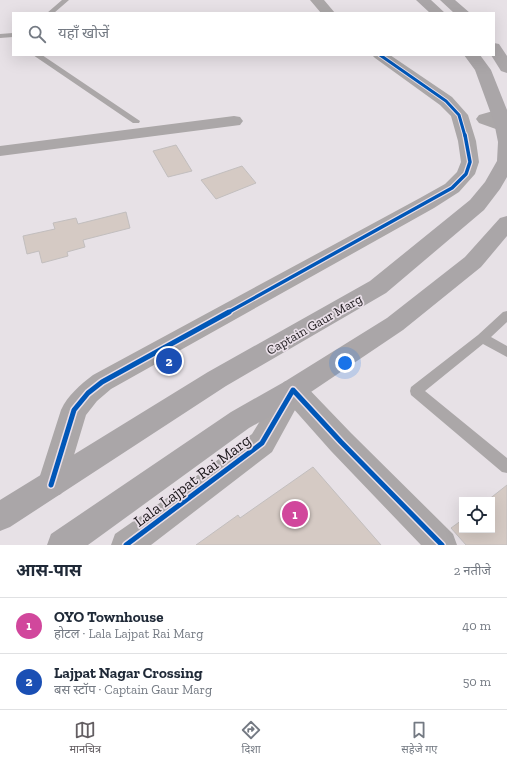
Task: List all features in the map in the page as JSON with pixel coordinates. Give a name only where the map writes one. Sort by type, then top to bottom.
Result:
[{"type":"main road","points":[[422,0],[437,12]]},
{"type":"main road","points":[[448,0],[463,12]]},
{"type":"main road","points":[[495,49],[507,68]]},
{"type":"main road","name":"Captain Gaur Marg","points":[[0,517],[217,378],[378,287],[477,205],[493,185],[506,161],[507,142],[483,70],[473,56]]},
{"type":"main road","points":[[62,545],[240,420],[293,390],[395,324],[473,262],[507,223]]},
{"type":"street","points":[[317,0],[327,12]]},
{"type":"street","points":[[51,485],[74,410],[88,393],[102,382],[452,188],[466,174],[470,162],[467,141],[459,115],[446,101],[381,56]]},
{"type":"street","points":[[459,115],[501,121]]},
{"type":"street","points":[[0,151],[234,121]]},
{"type":"street","points":[[293,390],[341,442],[442,545]]},
{"type":"street","name":"Lala Lajpat Rai Marg","points":[[126,545],[184,503],[262,442],[293,390]]},
{"type":"lane","points":[[51,12],[66,0]]},
{"type":"lane","points":[[38,56],[136,121]]},
{"type":"lane","points":[[507,315],[482,338],[416,391],[507,467]]},
{"type":"lane","points":[[482,338],[507,352]]},
{"type":"building","points":[[176,145],[192,171],[168,177],[153,151]]},
{"type":"building","points":[[242,166],[256,183],[216,199],[201,180]]},
{"type":"building","points":[[126,212],[130,228],[83,240],[85,247],[67,252],[68,256],[42,263],[39,251],[27,254],[23,236],[55,229],[53,223],[76,218],[78,224]]},
{"type":"building","points":[[313,467],[381,545],[196,545],[238,515],[240,518]]},
{"type":"building","points":[[507,485],[507,545],[466,545],[451,528],[459,522],[459,533],[495,533],[495,497],[492,497]]},
{"type":"cycle path","points":[[51,485],[74,410],[88,393],[102,382],[427,203],[452,188],[466,174],[470,162],[467,141],[459,115],[446,101],[381,56]]},
{"type":"cycle path","points":[[126,545],[262,443],[293,390],[341,442],[442,545]]},
{"type":"place","name":"Lajpat Nagar Crossing","points":[[169,361]]},
{"type":"place","name":"OYO Townhouse","points":[[295,514]]}]
